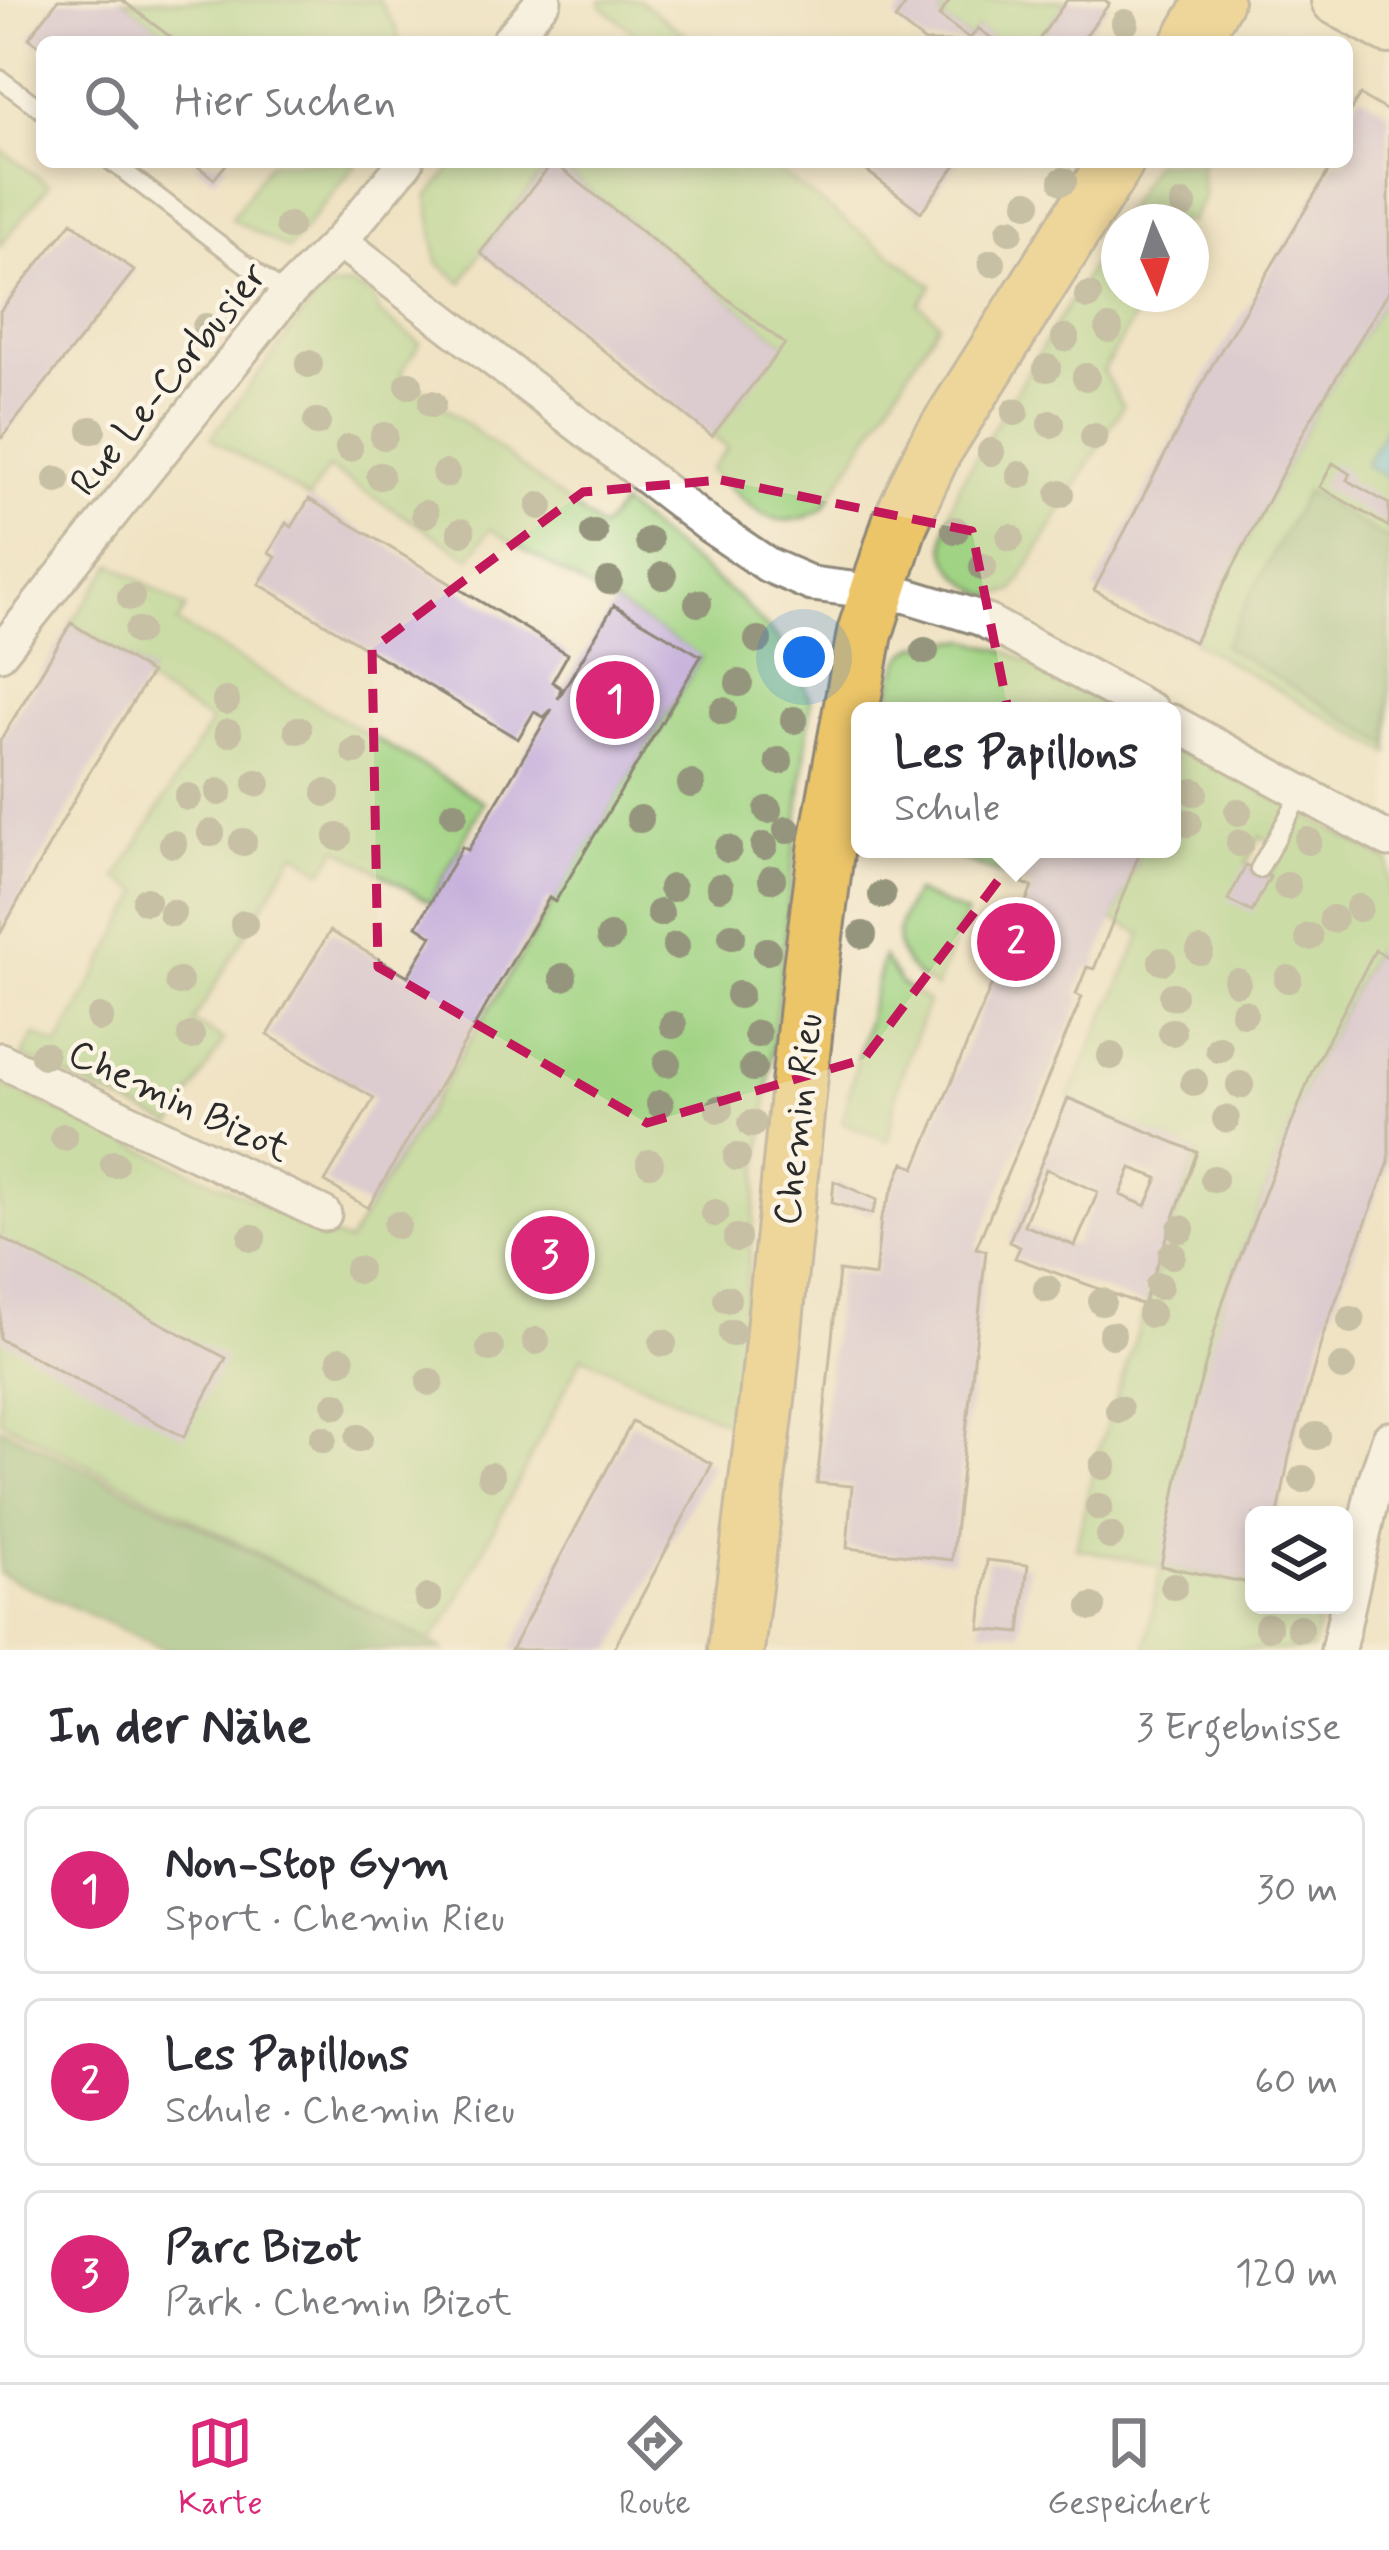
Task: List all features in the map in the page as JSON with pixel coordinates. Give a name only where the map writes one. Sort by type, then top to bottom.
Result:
[{"type":"main road","points":[[1194,36],[1215,0]]},
{"type":"main road","points":[[1336,0],[1389,27]]},
{"type":"main road","points":[[1377,0],[1389,27]]},
{"type":"main road","name":"Chemin Rieu","points":[[852,702],[876,592],[900,523],[934,450],[1112,168]]},
{"type":"main road","name":"Chemin Rieu","points":[[736,1650],[825,864],[851,705]]},
{"type":"street","points":[[513,36],[544,0]]},
{"type":"street","name":"Rue Le-Corbusier","points":[[0,653],[286,295],[340,241],[401,168]]},
{"type":"street","points":[[340,241],[709,525],[768,565],[812,584],[908,596],[980,618],[1135,702]]},
{"type":"street","points":[[1181,727],[1389,840]]},
{"type":"street","name":"Chemin Bizot","points":[[0,1060],[324,1214]]},
{"type":"street","points":[[1338,1650],[1374,1485],[1389,1439]]},
{"type":"street","points":[[736,1650],[746,1650]]},
{"type":"lane","points":[[0,79],[36,106]]},
{"type":"lane","points":[[120,168],[286,295]]},
{"type":"lane","points":[[1259,869],[1303,791]]},
{"type":"highlighted area","points":[[721,480],[972,531],[1033,834],[864,1059],[647,1123],[378,967],[372,649],[583,492]]},
{"type":"green space","points":[[122,0],[379,0],[398,36],[169,36]]},
{"type":"green space","points":[[600,0],[639,0],[687,36],[638,36],[601,6]]},
{"type":"green space","points":[[950,0],[1067,0],[1041,36],[989,36],[978,28],[966,36],[939,16]]},
{"type":"green space","points":[[0,149],[49,185],[0,246]]},
{"type":"green space","points":[[266,168],[353,168],[288,249],[231,219]]},
{"type":"green space","points":[[451,168],[546,168],[462,283],[437,262],[428,197]]},
{"type":"green space","points":[[561,168],[774,168],[932,285],[919,304],[939,322],[823,509],[789,521],[762,514],[709,470],[728,448],[712,436],[784,343]]},
{"type":"green space","points":[[1150,168],[1200,168],[1204,197],[1200,204],[1129,204]]},
{"type":"green space","points":[[1101,250],[1101,312],[1137,312],[1103,371],[1123,406],[1014,591],[990,596],[958,574],[946,550],[948,521],[959,485]]},
{"type":"green space","points":[[351,285],[373,296],[380,314],[420,343],[401,373],[601,529],[621,505],[739,599],[793,655],[811,701],[731,1425],[582,1356],[448,1619],[430,1642],[0,1420],[0,1084],[348,1243],[701,657],[490,529],[470,558],[328,468],[309,499],[211,438],[316,297],[330,288]]},
{"type":"green space","points":[[1389,291],[1389,753],[1194,642],[1309,422]]},
{"type":"green space","points":[[1306,491],[1389,541],[1389,744],[1224,646]]},
{"type":"green space","points":[[113,564],[186,608],[177,623],[484,802],[430,902],[338,848],[323,871],[295,852],[193,1022],[224,1040],[173,1125],[22,1056],[35,1034],[58,1046],[141,892],[117,878],[211,722],[145,682],[150,672],[71,623]]},
{"type":"green space","points":[[969,640],[1011,653],[1100,702],[889,702],[901,661],[917,646]]},
{"type":"green space","points":[[1181,747],[1389,861],[1389,958],[1374,951],[1312,1071],[1223,1301],[1162,1566],[1245,1582],[1245,1614],[1320,1614],[1312,1650],[1145,1650],[1161,1566],[1076,1548],[1095,1460],[1197,1153],[1068,1099],[1142,934],[1113,920],[1137,858],[1181,858]],"holes":[[[1260,836],[1284,849],[1270,877],[1246,865]]]},
{"type":"green space","points":[[959,858],[1033,858],[1023,883]]},
{"type":"green space","points":[[915,892],[966,914],[936,988],[910,968],[898,946],[901,921]]},
{"type":"green space","points":[[883,957],[901,984],[928,1002],[898,1084],[888,1141],[842,1122]]},
{"type":"green space","points":[[0,1427],[444,1650],[167,1650],[0,1574]]},
{"type":"water","points":[[1389,422],[1389,479],[1365,465]]},
{"type":"building","points":[[58,0],[122,0],[169,36],[36,36],[36,43],[29,38]]},
{"type":"building","points":[[909,0],[950,0],[939,16],[966,36],[917,36],[895,19]]},
{"type":"building","points":[[1067,0],[1105,0],[1109,4],[1085,36],[1041,36]]},
{"type":"building","points":[[1360,95],[1389,112],[1389,291],[1309,422],[1194,642],[1094,590],[1211,367],[1330,168],[1353,168],[1353,106]]},
{"type":"building","points":[[200,168],[223,168],[214,179]]},
{"type":"building","points":[[548,168],[561,168],[785,344],[712,436],[480,253]]},
{"type":"building","points":[[863,168],[954,168],[921,212]]},
{"type":"building","points":[[72,222],[134,271],[0,440],[0,311]]},
{"type":"building","points":[[1333,463],[1350,474],[1347,480],[1389,504],[1389,527],[1320,487]]},
{"type":"building","points":[[309,499],[568,654],[552,682],[561,688],[558,699],[614,605],[701,656],[555,902],[549,898],[368,1208],[325,1182],[374,1098],[268,1035],[330,931],[408,976],[432,936],[417,926],[552,709],[544,717],[534,712],[518,739],[259,584],[276,557],[269,553],[286,523],[292,527]]},
{"type":"building","points":[[71,623],[151,673],[0,934],[0,741]]},
{"type":"building","points":[[1033,858],[1137,858],[1094,969],[1087,967],[1076,994],[1082,997],[976,1248],[986,1251],[952,1560],[847,1548],[852,1486],[817,1483],[839,1271],[875,1276],[881,1218],[904,1162],[915,1168],[941,1107],[1032,887],[1023,883]]},
{"type":"building","points":[[1246,865],[1270,877],[1252,912],[1228,900]]},
{"type":"building","points":[[1375,950],[1389,958],[1389,1162],[1324,1332],[1280,1506],[1245,1506],[1245,1582],[1161,1566],[1187,1431],[1223,1301],[1312,1071]]},
{"type":"building","points":[[1068,1098],[1197,1152],[1143,1305],[1015,1258],[1020,1247],[1009,1242]],"holes":[[[1131,1168],[1158,1178],[1146,1206],[1120,1195]],[[1046,1169],[1098,1192],[1075,1246],[1024,1225]]]},
{"type":"building","points":[[834,1181],[877,1200],[872,1214],[832,1203]]},
{"type":"building","points":[[0,1237],[226,1358],[184,1437],[0,1339]]},
{"type":"building","points":[[632,1422],[712,1464],[613,1650],[511,1650]]},
{"type":"building","points":[[987,1560],[1028,1565],[1020,1633],[980,1629]]},
{"type":"place","name":"Non-Stop Gym","points":[[615,700]]},
{"type":"place","name":"Les Papillons","points":[[1016,942]]},
{"type":"place","name":"Parc Bizot","points":[[550,1255]]}]
